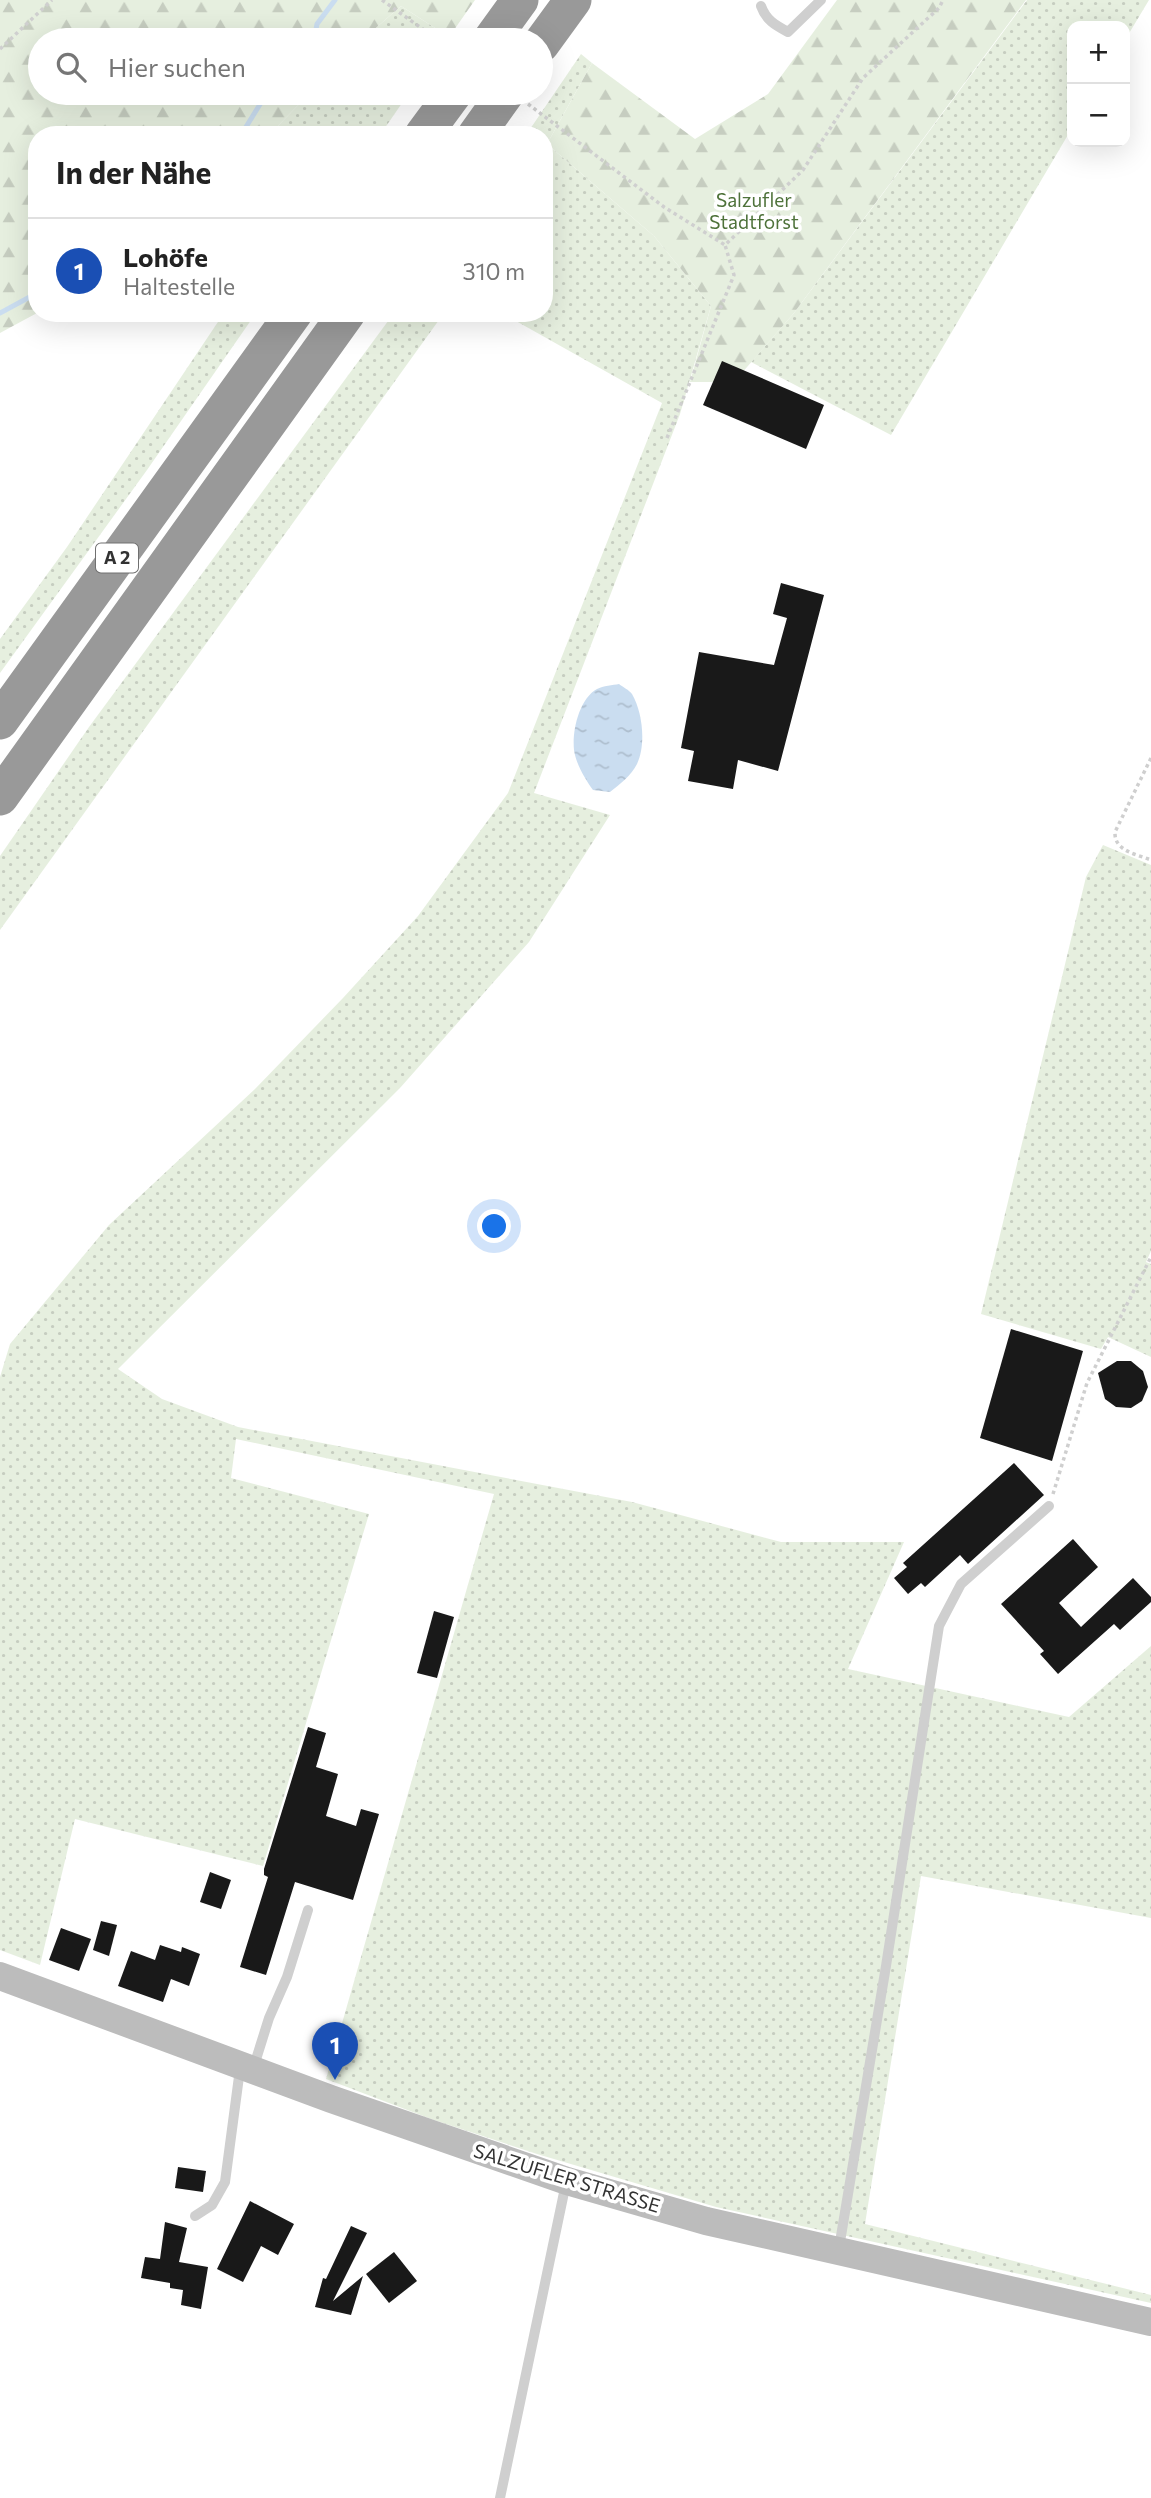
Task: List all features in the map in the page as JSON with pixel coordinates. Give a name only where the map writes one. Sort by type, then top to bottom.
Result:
[{"type":"highway","points":[[500,28],[520,0]]},
{"type":"highway","points":[[553,28],[573,0]]},
{"type":"highway","points":[[430,126],[445,105]]},
{"type":"highway","points":[[484,126],[503,105]]},
{"type":"highway","name":"A 2","points":[[0,721],[288,322]]},
{"type":"highway","name":"A 2","points":[[0,797],[341,322]]},
{"type":"main road","name":"SALZUFLER STRASSE","points":[[0,1976],[247,2068],[566,2181],[706,2221],[1151,2322]]},
{"type":"lane","points":[[761,6],[765,16],[788,32],[821,0]]},
{"type":"lane","points":[[838,2252],[939,1626],[961,1584],[1049,1506]]},
{"type":"lane","points":[[195,2216],[212,2205],[225,2182],[247,2068],[287,1977],[308,1910]]},
{"type":"lane","points":[[500,2498],[566,2181]]},
{"type":"path","points":[[0,49],[52,0]]},
{"type":"path","points":[[382,0],[421,28]]},
{"type":"path","points":[[725,245],[803,170],[863,78],[939,8],[943,0]]},
{"type":"path","points":[[517,105],[547,126]]},
{"type":"path","points":[[553,130],[664,207],[725,245],[734,275],[667,438]]},
{"type":"path","points":[[1151,758],[1115,832],[1115,840],[1119,847],[1151,860]]},
{"type":"path","points":[[1049,1506],[1087,1382],[1151,1257]]},
{"type":"green space","points":[[0,0],[475,0],[455,28],[435,28],[401,6],[376,28],[28,28],[28,105],[298,105],[278,126],[28,126],[28,318],[0,333]]},
{"type":"green space","name":"Salzufler Stadtforst","points":[[837,0],[1026,0],[794,313],[734,382],[690,382],[711,306],[654,236],[553,149],[553,133],[592,63],[695,139],[768,94]]},
{"type":"green space","points":[[1027,0],[1149,0],[1130,32],[1130,21],[1067,21],[1067,136],[891,435],[751,362],[794,313]]},
{"type":"green space","points":[[401,6],[435,28],[376,28]]},
{"type":"green space","points":[[581,54],[592,63],[553,133],[553,126],[532,126],[546,105],[553,105],[553,95]]},
{"type":"green space","points":[[298,105],[401,105],[386,126],[278,126]]},
{"type":"green space","points":[[553,149],[654,236],[711,306],[680,414],[534,793],[610,815],[529,942],[400,1088],[118,1369],[162,1399],[238,1427],[632,1502],[781,1542],[904,1542],[848,1669],[1069,1717],[1151,1646],[1151,1918],[921,1876],[865,2224],[1151,2295],[1151,2303],[716,2207],[537,2154],[431,2119],[326,2079],[494,1494],[236,1439],[231,1478],[369,1514],[263,1866],[75,1819],[40,1965],[0,1950],[0,1377],[10,1344],[109,1225],[255,1089],[418,916],[508,793],[662,403],[518,322],[553,322]]},
{"type":"green space","points":[[218,322],[250,322],[0,673],[0,639],[67,547]]},
{"type":"green space","points":[[387,322],[438,322],[0,930],[0,856],[89,727]]},
{"type":"green space","points":[[1103,845],[1151,865],[1151,1251],[1146,1262],[1151,1264],[1151,1357],[1108,1337],[1101,1349],[981,1314],[1086,877]]},
{"type":"water","points":[[619,684],[632,694],[639,710],[642,748],[632,772],[610,792],[593,790],[575,755],[576,725],[581,708],[591,694],[599,688]]},
{"type":"building","points":[[722,361],[824,405],[806,449],[703,405]]},
{"type":"building","points":[[781,583],[824,595],[778,771],[738,760],[733,789],[688,781],[694,751],[681,748],[699,652],[774,665],[787,618],[773,614]]},
{"type":"building","points":[[1011,1329],[1083,1351],[1052,1461],[980,1438]]},
{"type":"building","points":[[1117,1361],[1131,1361],[1143,1371],[1148,1387],[1142,1401],[1131,1408],[1116,1407],[1105,1399],[1098,1373]]},
{"type":"building","points":[[1014,1463],[1044,1495],[968,1564],[960,1555],[925,1587],[921,1583],[908,1594],[894,1578],[907,1567],[903,1563]]},
{"type":"building","points":[[1073,1539],[1098,1567],[1059,1603],[1081,1627],[1133,1578],[1151,1597],[1151,1602],[1120,1630],[1114,1624],[1058,1674],[1040,1654],[1044,1651],[1001,1604]]},
{"type":"building","points":[[434,1611],[454,1617],[437,1678],[417,1673]]},
{"type":"building","points":[[308,1727],[326,1733],[316,1767],[338,1774],[326,1816],[356,1826],[361,1809],[379,1814],[353,1900],[295,1882],[266,1975],[240,1967],[268,1877],[264,1875],[264,1869]]},
{"type":"building","points":[[210,1872],[231,1880],[221,1909],[200,1902]]},
{"type":"building","points":[[101,1921],[117,1925],[109,1956],[93,1950]]},
{"type":"building","points":[[61,1928],[91,1939],[79,1971],[49,1960]]},
{"type":"building","points":[[160,1945],[181,1952],[182,1947],[200,1954],[189,1986],[171,1979],[163,2002],[118,1986],[131,1951],[155,1960]]},
{"type":"building","points":[[178,2167],[206,2171],[203,2192],[175,2188]]},
{"type":"building","points":[[250,2201],[294,2224],[278,2255],[261,2246],[243,2282],[217,2269]]},
{"type":"building","points":[[165,2222],[187,2228],[179,2262],[208,2267],[201,2309],[181,2305],[183,2290],[170,2288],[170,2283],[141,2278],[145,2257],[160,2259]]},
{"type":"building","points":[[351,2226],[367,2233],[333,2301],[363,2276],[351,2315],[315,2307],[323,2278],[326,2279]]},
{"type":"building","points":[[394,2252],[417,2281],[389,2303],[366,2274]]},
{"type":"waterway","points":[[316,28],[335,0]]},
{"type":"waterway","points":[[247,126],[260,105]]},
{"type":"waterway","points":[[0,313],[28,298]]},
{"type":"place","name":"Lohöfe","points":[[335,2080]]}]
